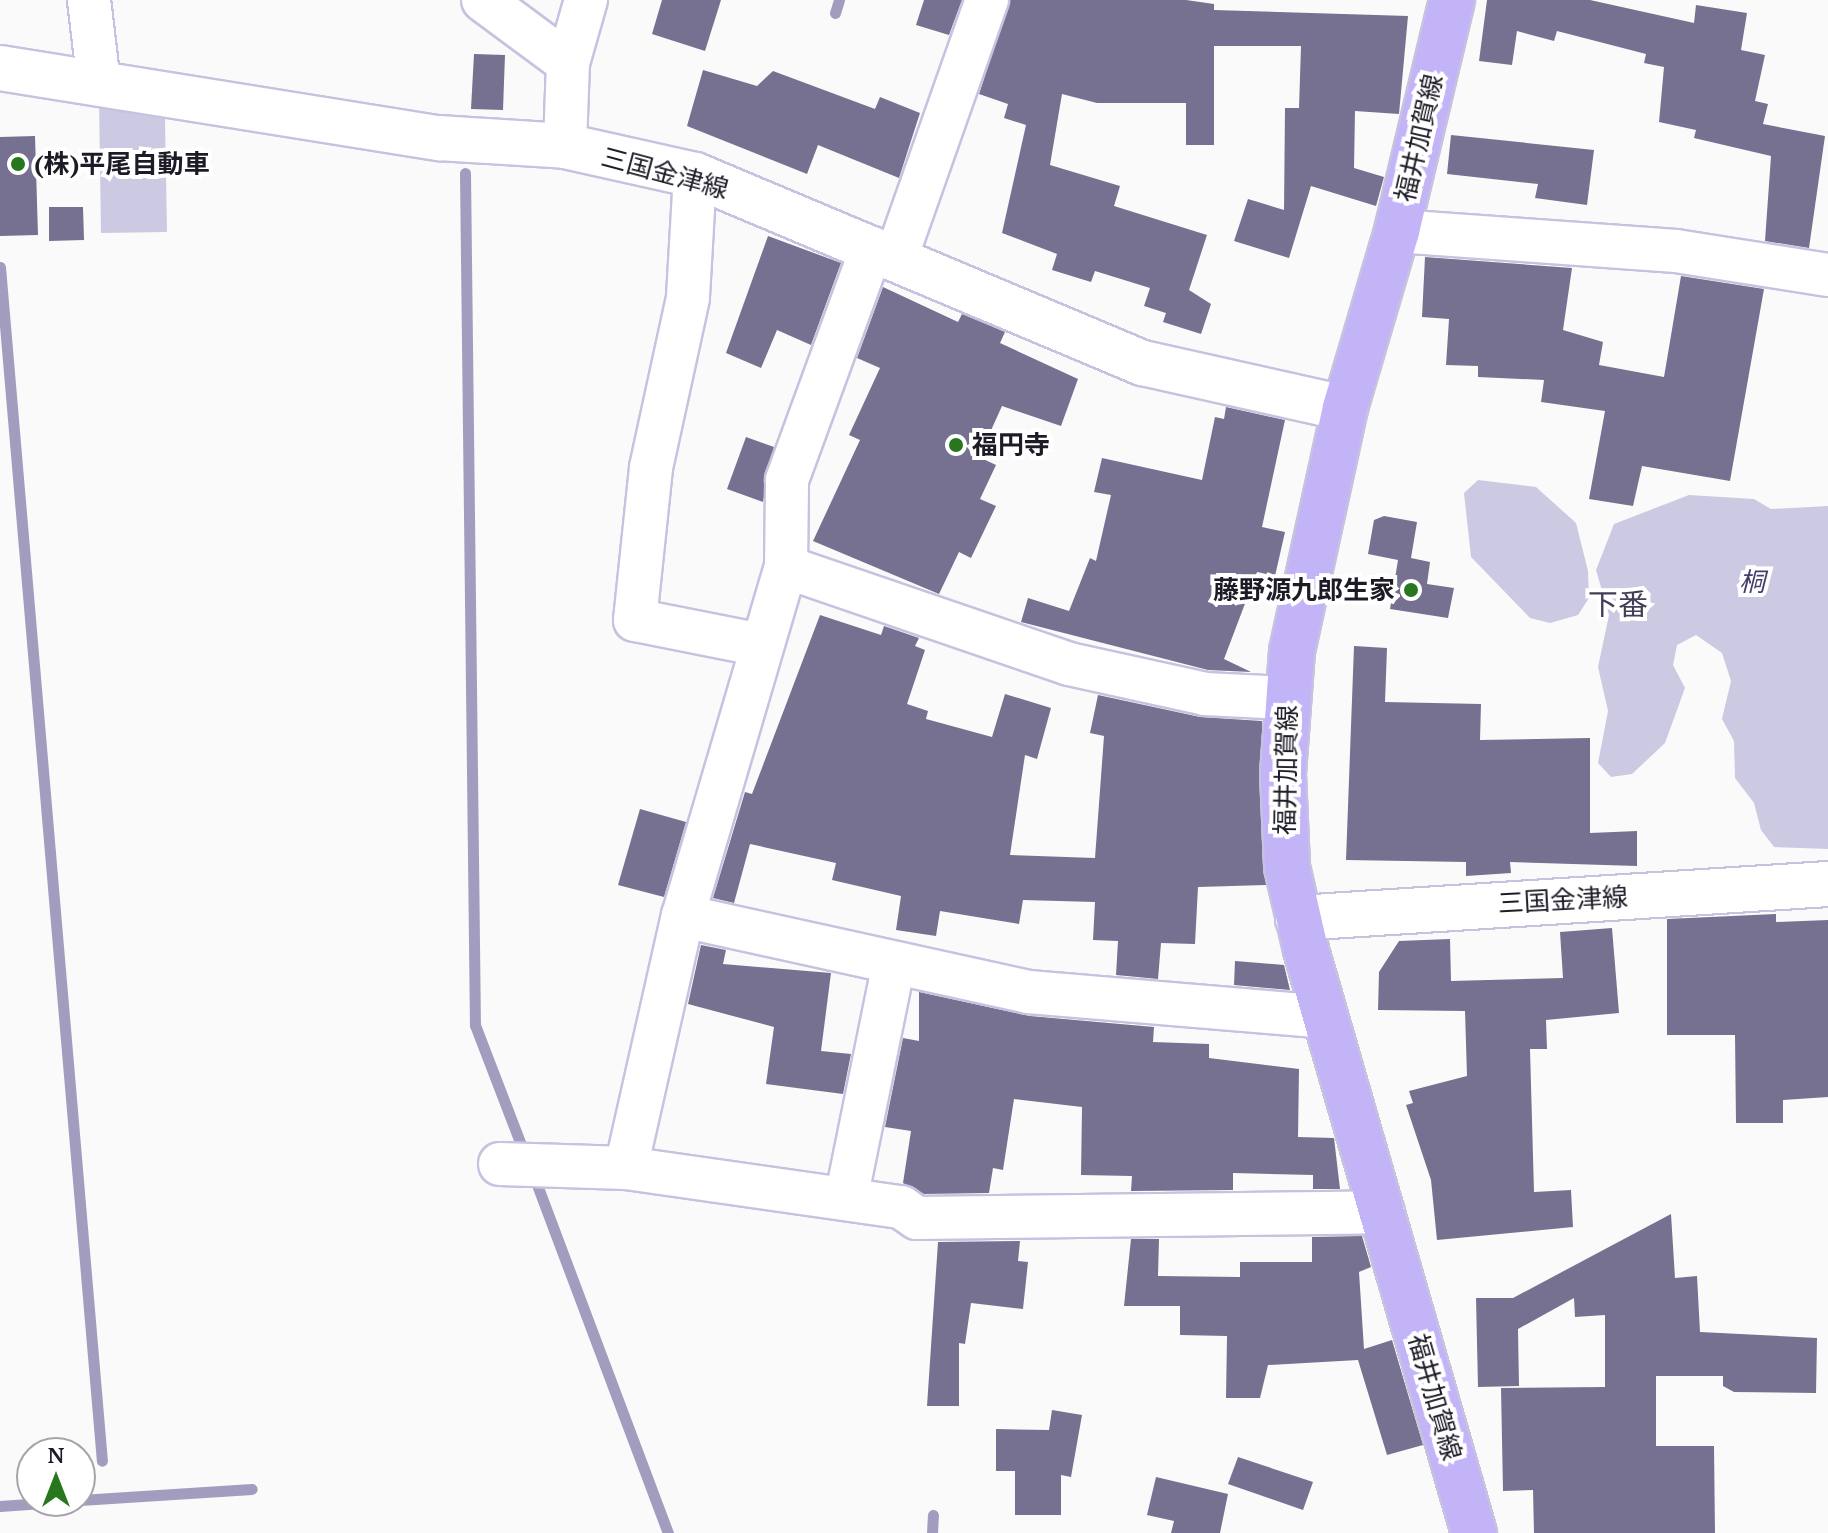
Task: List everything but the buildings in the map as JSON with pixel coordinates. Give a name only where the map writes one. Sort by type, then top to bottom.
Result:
[{"type":"main road","name":"福井加賀線","points":[[1452,0],[1397,231],[1345,408],[1286,698],[1285,846],[1298,918],[1325,1017],[1474,1533]]},
{"type":"main road","name":"三国金津線","points":[[0,68],[439,138],[565,146],[695,175],[1143,363],[1345,408]]},
{"type":"main road","name":"三国金津線","points":[[1298,918],[1828,884]]},
{"type":"street","points":[[89,0],[99,84]]},
{"type":"street","points":[[483,0],[568,63]]},
{"type":"street","points":[[565,146],[568,63],[586,0]]},
{"type":"street","points":[[626,1168],[683,916],[786,567],[787,480],[987,0]]},
{"type":"street","points":[[695,175],[688,298],[651,468],[635,620],[761,645]]},
{"type":"street","points":[[1397,231],[1676,251],[1828,275]]},
{"type":"street","points":[[786,567],[1069,664],[1205,694],[1286,698]]},
{"type":"street","points":[[683,916],[893,967],[1029,992],[1325,1017]]},
{"type":"street","points":[[846,1199],[893,967]]},
{"type":"street","points":[[500,1164],[626,1168],[901,1207],[917,1218],[1383,1212]]},
{"type":"green space","points":[[99,99],[165,118],[167,232],[101,233]]},
{"type":"green space","points":[[1478,480],[1536,487],[1576,523],[1588,571],[1589,598],[1578,615],[1550,623],[1530,618],[1471,557],[1464,493]]},
{"type":"green space","name":"桐","points":[[1689,495],[1754,499],[1771,509],[1828,506],[1828,849],[1774,847],[1761,830],[1754,803],[1735,778],[1734,741],[1722,719],[1731,681],[1722,653],[1696,635],[1677,645],[1673,665],[1685,688],[1665,743],[1632,774],[1611,777],[1598,763],[1608,711],[1598,667],[1609,615],[1596,570],[1614,524]]},
{"type":"waterway","points":[[835,13],[839,0]]},
{"type":"waterway","points":[[465,173],[475,1025],[525,1155]]},
{"type":"waterway","points":[[0,267],[102,1461]]},
{"type":"waterway","points":[[533,1174],[668,1533]]},
{"type":"waterway","points":[[96,1499],[252,1489]]},
{"type":"waterway","points":[[0,1506],[16,1505]]},
{"type":"waterway","points":[[932,1533],[933,1515]]},
{"type":"place","name":"(株)平尾自動車","points":[[18,164]]},
{"type":"place","name":"福円寺","points":[[956,445]]},
{"type":"place","name":"藤野源九郎生家","points":[[1411,590]]},
{"type":"district","name":"下番","points":[[1618,604]]}]
